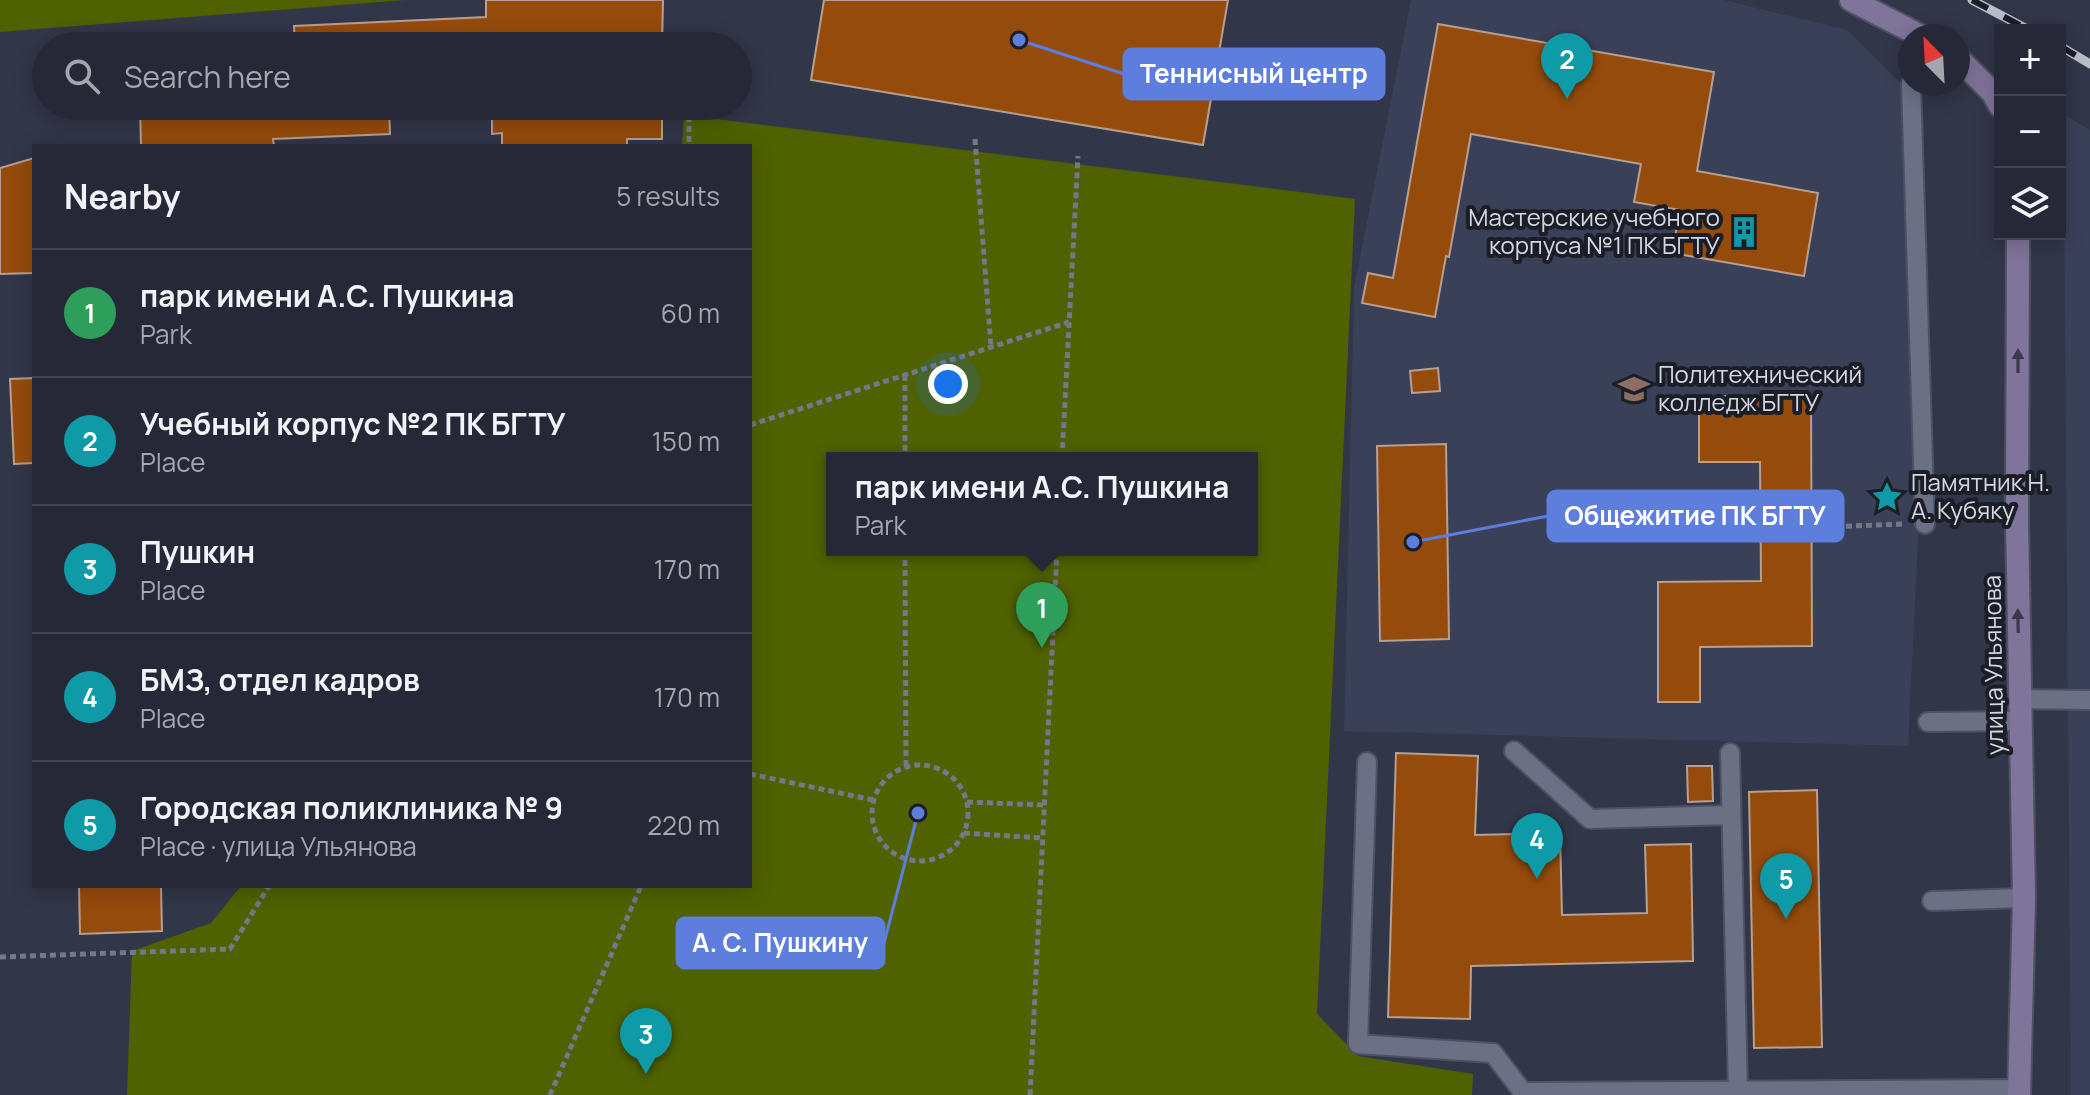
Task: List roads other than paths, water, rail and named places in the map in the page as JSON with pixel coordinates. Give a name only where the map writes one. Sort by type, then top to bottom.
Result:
[{"type":"main road","points":[[1851,0],[1898,28]]},
{"type":"main road","points":[[1970,70],[1995,96]]},
{"type":"main road","name":"улица Ульянова","points":[[2018,240],[2024,898],[2019,1092]]},
{"type":"lane","points":[[1911,96],[1925,524]]},
{"type":"lane","points":[[1928,722],[2090,700]]},
{"type":"lane","points":[[1514,751],[1590,819],[1731,815]]},
{"type":"lane","points":[[1730,753],[1738,1092]]},
{"type":"lane","points":[[1367,762],[1358,1044],[1493,1053],[1525,1094],[2019,1092]]},
{"type":"lane","points":[[1932,901],[2024,898]]},
{"type":"railway","points":[[1972,0],[2018,24]]},
{"type":"railway","points":[[2066,50],[2090,64]]},
{"type":"place","name":"Теннисный центр","points":[[1019,40]]},
{"type":"place","name":"Учебный корпус №2 ПК БГТУ","points":[[1567,99]]},
{"type":"place","name":"Мастерские учебного корпуса №1 ПК БГТУ","points":[[1744,232]]},
{"type":"place","name":"Политехнический колледж БГТУ","points":[[1634,389]]},
{"type":"place","name":"Памятник Н. А. Кубяку","points":[[1887,497]]},
{"type":"place","name":"Общежитие ПК БГТУ","points":[[1413,542]]},
{"type":"place","name":"парк имени А.С. Пушкина","points":[[1042,648]]},
{"type":"place","name":"А. С. Пушкину","points":[[918,813]]},
{"type":"place","name":"БМЗ, отдел кадров","points":[[1537,879]]},
{"type":"place","name":"Городская поликлиника № 9","points":[[1786,919]]},
{"type":"place","name":"Пушкин","points":[[646,1074]]}]
